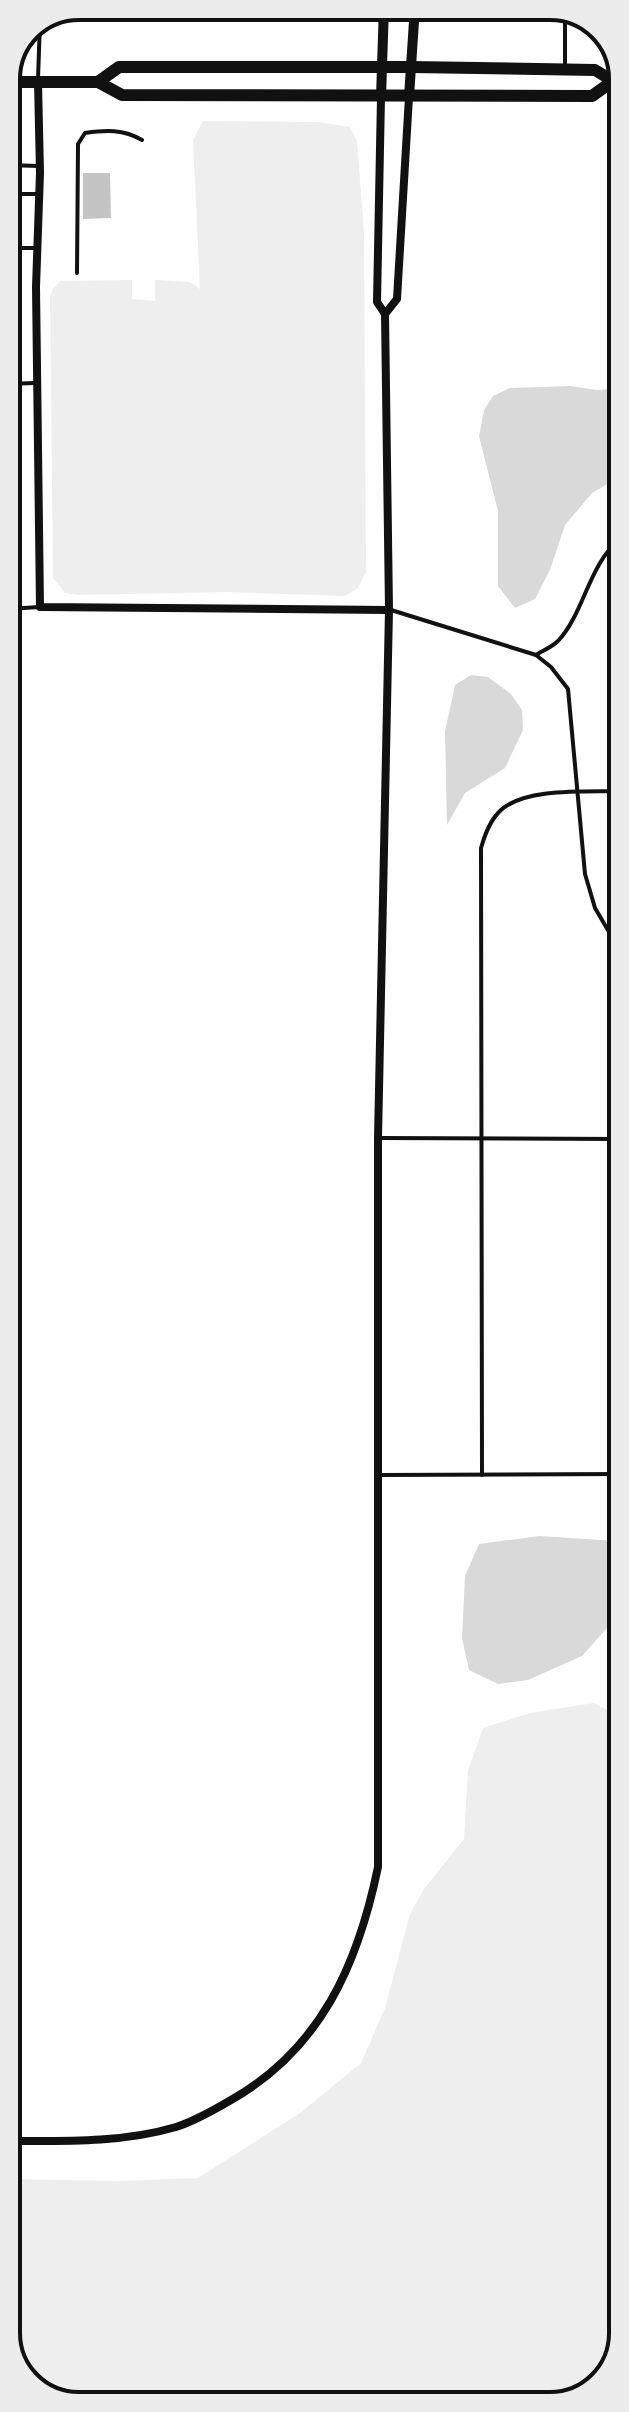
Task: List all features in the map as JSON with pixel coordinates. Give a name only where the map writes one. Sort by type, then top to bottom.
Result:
[{"type":"highway","points":[[98,82],[119,67],[595,70],[609,77]]},
{"type":"highway","points":[[20,82],[98,82],[122,95],[381,97],[592,96],[609,86]]},
{"type":"street","points":[[20,2141],[91,2139],[178,2126],[253,2088],[283,2065],[332,2001],[355,1955],[368,1916],[378,1867],[378,1138],[389,610],[385,314],[377,302],[384,20]]},
{"type":"street","points":[[385,314],[397,299],[414,20]]},
{"type":"street","points":[[38,82],[40,607],[389,610]]},
{"type":"lane","points":[[565,22],[565,70]]},
{"type":"lane","points":[[38,82],[40,35]]},
{"type":"lane","points":[[77,273],[78,144],[85,133],[103,131],[128,131],[142,140]]},
{"type":"lane","points":[[20,165],[39,166]]},
{"type":"lane","points":[[20,194],[39,194]]},
{"type":"lane","points":[[20,248],[37,248]]},
{"type":"lane","points":[[20,384],[37,383]]},
{"type":"lane","points":[[536,655],[557,642],[598,564],[609,552]]},
{"type":"lane","points":[[20,608],[40,607]]},
{"type":"lane","points":[[389,610],[536,655],[551,667],[568,689],[585,874],[595,908],[609,932]]},
{"type":"lane","points":[[482,1475],[481,848],[487,827],[500,810],[516,799],[609,791]]},
{"type":"lane","points":[[378,1138],[609,1139]]},
{"type":"lane","points":[[376,1475],[609,1474]]},
{"type":"shaded area","points":[[203,121],[318,122],[350,127],[357,141],[364,233],[366,572],[358,588],[345,596],[227,592],[77,595],[65,593],[53,578],[50,296],[61,281],[132,280],[132,299],[155,301],[155,280],[190,282],[200,289],[193,140]]},
{"type":"shaded area","points":[[570,386],[609,389],[609,483],[592,493],[565,525],[550,570],[535,599],[515,608],[498,586],[498,511],[479,436],[484,410],[493,396],[510,388]]},
{"type":"shaded area","points":[[471,675],[488,677],[511,694],[522,710],[523,730],[505,768],[465,793],[447,825],[445,732],[455,685]]},
{"type":"shaded area","points":[[539,1536],[609,1541],[609,1626],[582,1656],[528,1680],[498,1684],[469,1670],[462,1638],[465,1576],[479,1544]]},
{"type":"shaded area","points":[[594,1703],[609,1711],[609,2333],[601,2363],[589,2377],[573,2388],[550,2392],[75,2392],[49,2384],[28,2363],[21,2345],[20,2179],[120,2181],[198,2178],[300,2113],[361,2063],[385,2008],[410,1914],[424,1889],[464,1839],[468,1771],[483,1728],[530,1713]]},
{"type":"building","points":[[83,173],[110,173],[111,218],[83,219]]}]
